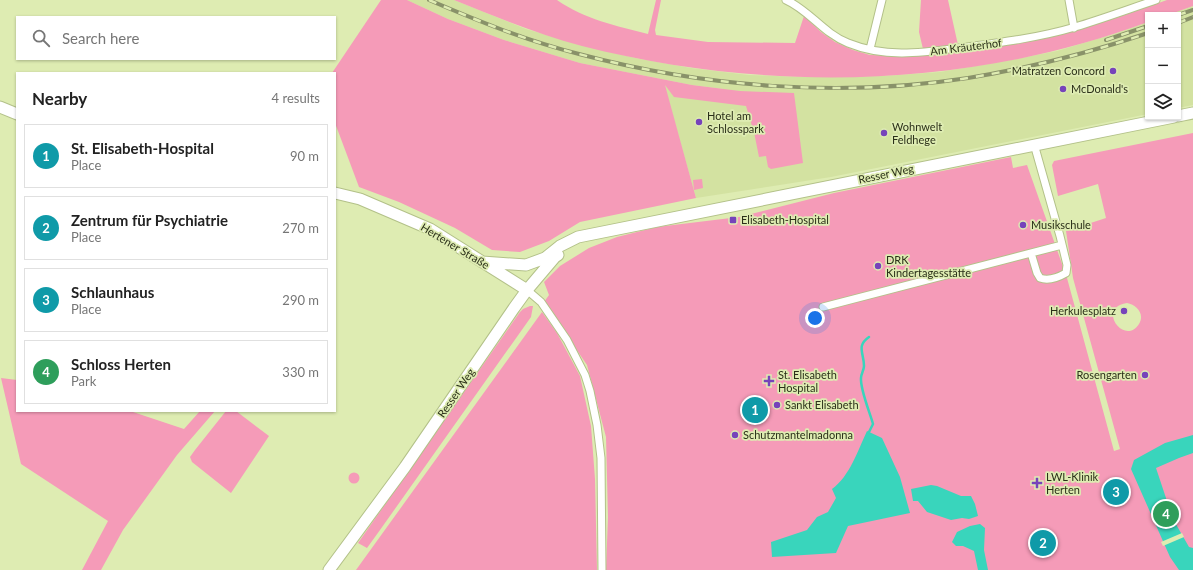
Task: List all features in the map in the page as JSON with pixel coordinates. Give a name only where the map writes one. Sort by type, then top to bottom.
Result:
[{"type":"main road","points":[[0,107],[16,114]]},
{"type":"main road","points":[[1181,115],[1193,113]]},
{"type":"main road","name":"Resser Weg","points":[[482,262],[526,264],[545,258],[560,246],[578,237],[1158,120]]},
{"type":"main road","name":"Hertener Straße","points":[[336,193],[360,199],[430,229],[527,290]]},
{"type":"main road","name":"Resser Weg","points":[[329,570],[405,468],[527,290],[555,257],[599,233]]},
{"type":"street","name":"Am Kräuterhof","points":[[786,0],[796,2],[816,23],[838,39],[850,44],[895,54],[929,52],[1006,42],[1074,28],[1156,0]]},
{"type":"street","points":[[870,49],[882,0]]},
{"type":"street","points":[[1069,0],[1074,28]]},
{"type":"street","points":[[1031,253],[1040,278],[1045,279],[1066,273],[1067,269],[1062,245],[1034,144]]},
{"type":"street","points":[[823,307],[1062,245]]},
{"type":"street","points":[[527,290],[541,302],[567,340],[585,375],[594,407],[601,458],[602,570]]},
{"type":"shaded area","points":[[381,0],[407,0],[448,19],[504,40],[580,63],[692,85],[740,91],[794,93],[803,163],[771,169],[768,167],[766,156],[759,157],[753,127],[746,106],[674,97],[665,85],[696,198],[580,222],[549,241],[520,252],[492,250],[455,228],[399,202],[359,187],[336,126],[336,72],[333,72]]},
{"type":"shaded area","points":[[407,0],[454,0],[526,29],[581,45],[635,58],[691,68],[749,75],[803,77],[884,76],[940,72],[1057,51],[1145,23],[1145,115],[831,177],[696,198],[664,84],[732,90],[692,85],[580,63],[504,40],[448,19]]},
{"type":"shaded area","points":[[454,0],[557,0],[567,7],[589,17],[648,34],[656,0],[661,0],[655,30],[656,35],[708,42],[795,43],[804,16],[821,32],[835,42],[853,50],[870,55],[909,56],[1004,46],[1074,31],[1167,0],[1193,0],[1193,6],[1176,12],[1145,12],[1145,23],[1080,44],[1010,61],[939,71],[867,77],[795,77],[723,72],[652,61],[582,46],[533,31]]},
{"type":"shaded area","points":[[921,0],[948,0],[958,45],[923,49],[919,32]]},
{"type":"shaded area","points":[[1193,6],[1193,105],[1181,107],[1181,12],[1176,12]]},
{"type":"shaded area","points":[[1193,133],[1193,570],[606,570],[608,517],[606,437],[587,365],[544,302],[549,295],[544,282],[560,266],[589,248],[617,237],[657,227],[739,217],[834,193],[1011,157],[1013,168],[1027,165],[1067,278],[1114,451],[1120,449],[1073,278],[1066,231],[1106,218],[1098,184],[1058,196],[1052,165],[1054,161]],"holes":[[[1127,303],[1139,310],[1141,320],[1133,330],[1126,331],[1120,329],[1116,324],[1113,317],[1114,311],[1118,306]]]},
{"type":"shaded area","points":[[702,179],[703,188],[694,190],[693,180]]},
{"type":"shaded area","points":[[530,306],[533,306],[531,317],[367,548],[358,543],[520,312]]},
{"type":"shaded area","points":[[542,312],[557,333],[580,376],[591,426],[595,479],[597,570],[356,570]]},
{"type":"shaded area","points":[[1,378],[16,380],[16,412],[133,412],[184,429],[199,412],[214,412],[177,455],[123,530],[101,570],[82,570],[108,521],[21,464]]},
{"type":"shaded area","points":[[225,412],[237,412],[269,436],[231,493],[192,462],[190,457]]},
{"type":"shaded area","points":[[352,473],[356,473],[358,474],[358,482],[352,483],[349,480],[349,476]]},
{"type":"water","points":[[867,431],[882,438],[900,477],[910,513],[848,526],[836,553],[772,557],[771,542],[807,530],[817,517],[828,512],[836,498],[832,489],[849,470]]},
{"type":"water","points":[[1193,435],[1193,453],[1156,468],[1173,519],[1189,547],[1193,548],[1193,570],[1179,570],[1170,557],[1131,469],[1134,460],[1165,443]]},
{"type":"water","points":[[931,485],[961,496],[971,496],[978,516],[969,519],[962,518],[951,520],[927,512],[918,501],[913,501],[911,489]]},
{"type":"water","points":[[980,524],[985,528],[984,550],[988,570],[978,570],[974,551],[963,546],[956,546],[952,542],[957,532],[970,526]]},
{"type":"pier","points":[[1182,533],[1184,537],[1163,546],[1161,542]]},
{"type":"waterway","points":[[869,337],[865,340],[862,347],[864,366],[861,378],[861,383],[873,424],[869,432]]},
{"type":"railway","points":[[429,0],[503,30],[579,54],[675,74],[772,86],[822,88],[871,87],[920,84],[968,78],[1014,70],[1059,59],[1145,34]]},
{"type":"railway","points":[[1181,14],[1193,10]]},
{"type":"railway","points":[[1181,22],[1193,17]]},
{"type":"railway","points":[[1106,40],[1145,27]]},
{"type":"place","name":"Matratzen Concord","points":[[1113,71]]},
{"type":"place","name":"McDonald's","points":[[1063,89]]},
{"type":"place","name":"Hotel am Schlosspark","points":[[699,122]]},
{"type":"place","name":"Wohnwelt Feldhege","points":[[884,133]]},
{"type":"place","name":"Elisabeth-Hospital","points":[[733,220]]},
{"type":"place","name":"Musikschule","points":[[1023,225]]},
{"type":"place","name":"DRK Kindertagesstätte","points":[[878,266]]},
{"type":"place","name":"Herkulesplatz","points":[[1124,311]]},
{"type":"place","name":"Rosengarten","points":[[1145,375]]},
{"type":"place","name":"St. Elisabeth Hospital","points":[[769,381]]},
{"type":"place","name":"Sankt Elisabeth","points":[[777,405]]},
{"type":"place","name":"St. Elisabeth-Hospital","points":[[755,410]]},
{"type":"place","name":"Schutzmantelmadonna","points":[[735,435]]},
{"type":"place","name":"LWL-Klinik Herten","points":[[1037,483]]},
{"type":"place","name":"Schlaunhaus","points":[[1116,492]]},
{"type":"place","name":"Schloss Herten","points":[[1166,514]]},
{"type":"place","name":"Zentrum für Psychiatrie","points":[[1043,543]]}]
